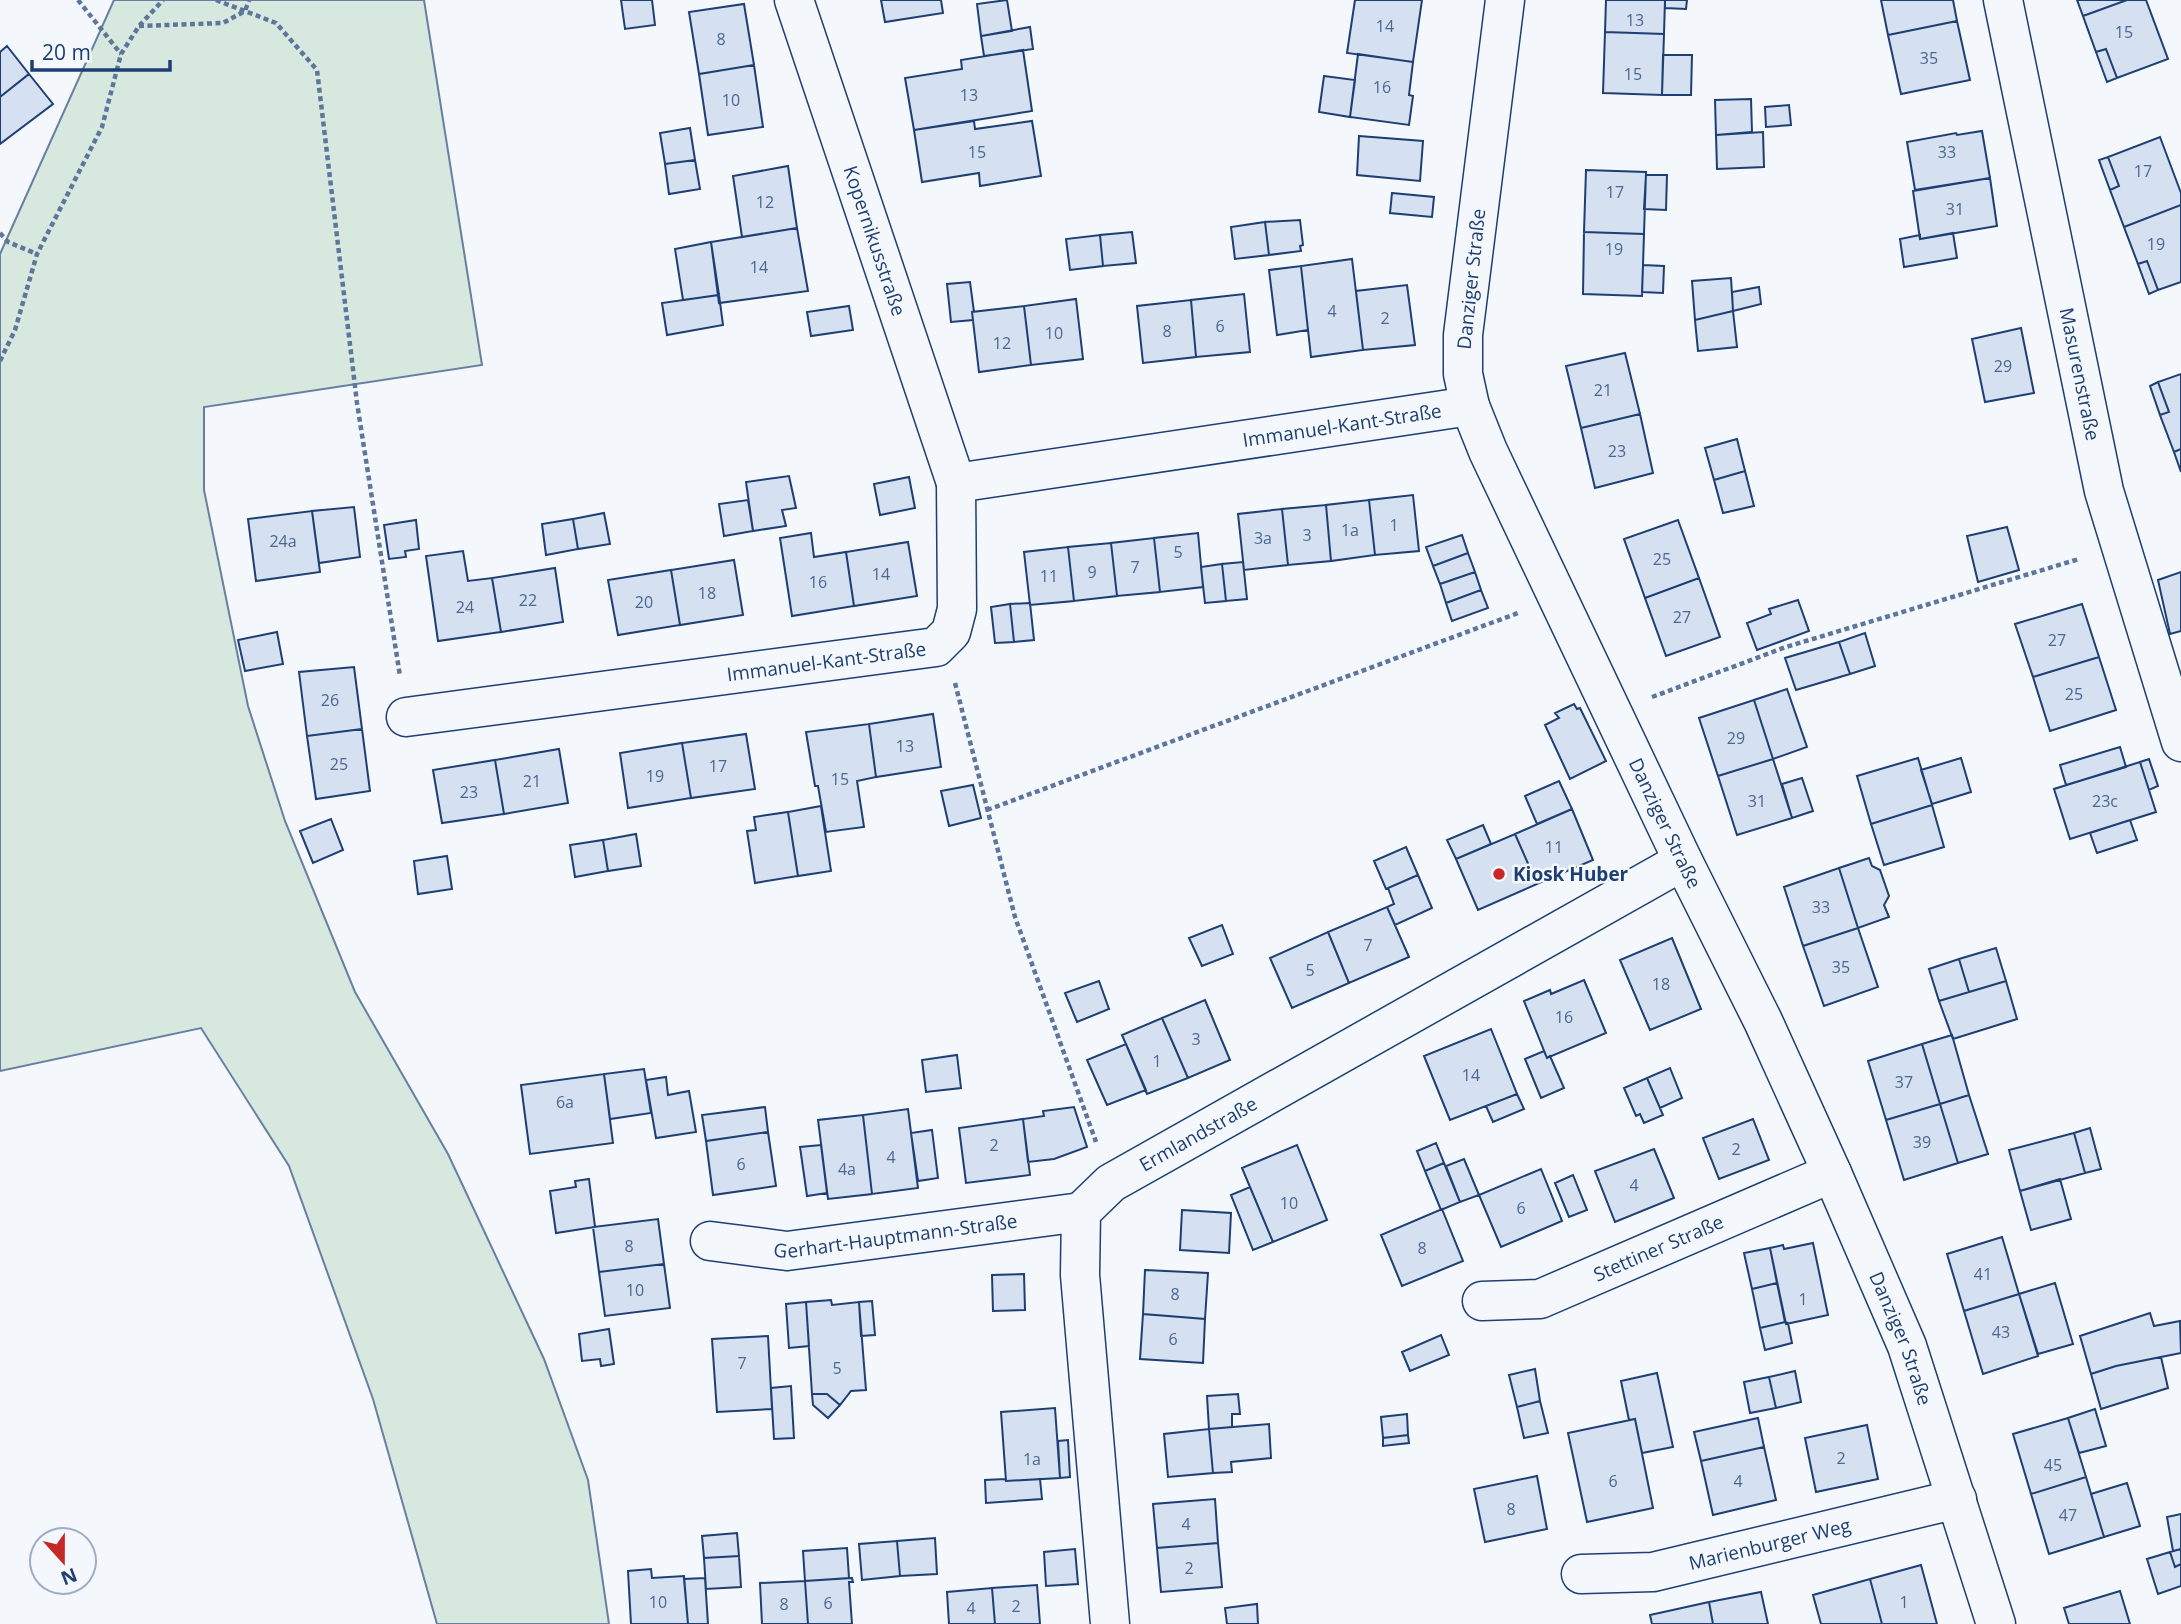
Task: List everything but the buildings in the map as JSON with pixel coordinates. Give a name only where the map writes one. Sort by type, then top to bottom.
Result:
[{"type":"street","name":"Kopernikusstraße","points":[[794,0],[956,483]]},
{"type":"street","name":"Danziger Straße","points":[[1506,0],[1463,335],[1462,374],[1470,407],[1488,451],[1683,861],[1763,1021],[1907,1346],[1996,1624]]},
{"type":"street","name":"Masurenstraße","points":[[2003,0],[2104,491],[2181,743]]},
{"type":"street","name":"Immanuel-Kant-Straße","points":[[406,717],[936,647],[951,632],[957,609],[956,483],[1470,407]]},
{"type":"street","name":"Ermlandstraße","points":[[1081,1212],[1111,1182],[1683,861]]},
{"type":"street","name":"Stettiner Straße","points":[[1482,1301],[1540,1299],[1832,1173]]},
{"type":"street","name":"Gerhart-Hauptmann-Straße","points":[[710,1241],[787,1251],[1081,1212]]},
{"type":"street","points":[[1081,1212],[1080,1275],[1110,1624]]},
{"type":"street","name":"Marienburger Weg","points":[[1581,1574],[1653,1572],[1957,1499]]},
{"type":"path","points":[[78,0],[121,54]]},
{"type":"path","points":[[0,361],[15,330],[37,254],[102,127],[121,54],[139,26],[163,0]]},
{"type":"path","points":[[216,0],[276,23],[317,71],[357,403],[406,717]]},
{"type":"path","points":[[139,26],[223,23],[245,11],[249,0]]},
{"type":"path","points":[[0,233],[8,242],[37,254]]},
{"type":"path","points":[[1612,712],[1786,647],[2122,546]]},
{"type":"path","points":[[987,810],[1558,598]]},
{"type":"path","points":[[936,647],[952,670],[1015,917],[1111,1182]]},
{"type":"shaded area","points":[[114,0],[424,0],[482,365],[204,407],[204,490],[248,706],[285,821],[355,992],[448,1154],[544,1359],[588,1480],[609,1624],[437,1624],[373,1399],[289,1166],[201,1028],[0,1071],[0,254]]},
{"type":"place","name":"Kiosk Huber","points":[[1499,874]]}]
